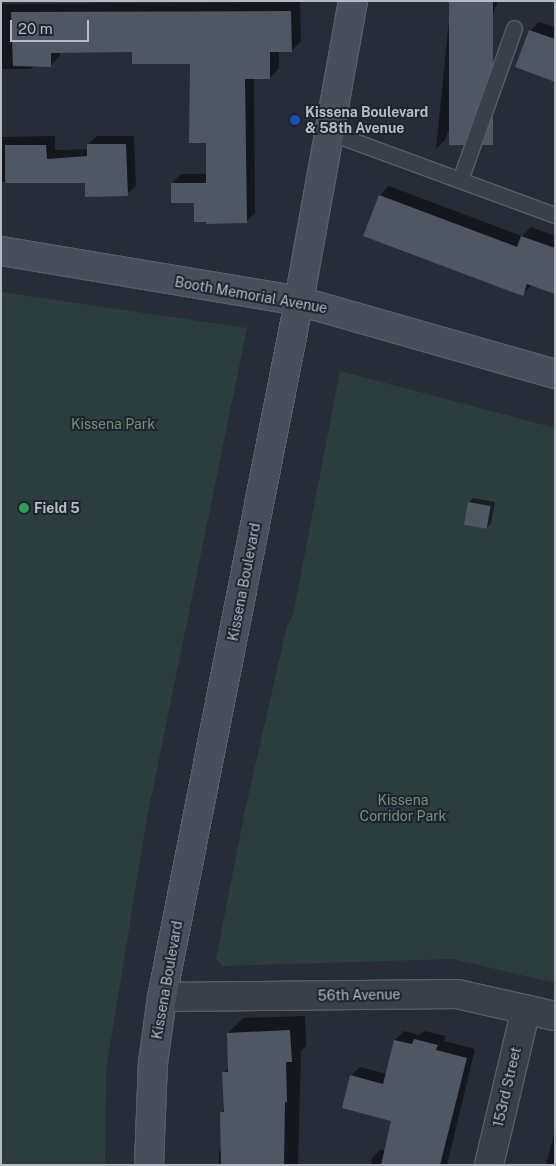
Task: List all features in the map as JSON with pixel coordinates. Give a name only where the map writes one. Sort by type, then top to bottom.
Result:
[{"type":"main road","name":"Kissena Boulevard","points":[[149,1165],[153,1063],[162,997],[299,301],[353,1]]},
{"type":"main road","name":"Booth Memorial Avenue","points":[[1,252],[299,301],[555,374]]},
{"type":"street","name":"56th Avenue","points":[[162,997],[457,994],[555,1016]]},
{"type":"street","name":"153rd Street","points":[[489,1165],[526,1009]]},
{"type":"lane","points":[[460,180],[514,28]]},
{"type":"lane","points":[[330,132],[555,215]]},
{"type":"green space","name":"Kissena Park","points":[[1,292],[247,328],[147,818],[106,1070],[105,1165],[1,1165]]},
{"type":"green space","name":"Kissena Corridor Park","points":[[340,371],[555,428],[555,983],[453,959],[223,966],[216,959],[245,810],[287,626],[293,615]]},
{"type":"building","points":[[449,1],[493,1],[493,145],[449,145]]},
{"type":"building","points":[[291,11],[292,52],[270,52],[270,79],[245,79],[247,223],[206,224],[206,222],[194,222],[194,203],[171,203],[171,183],[206,183],[206,143],[189,143],[190,64],[132,64],[132,52],[51,53],[51,67],[13,66],[11,12]]},
{"type":"building","points":[[529,30],[555,39],[555,82],[515,67]]},
{"type":"building","points":[[87,144],[126,144],[128,196],[85,197],[85,183],[5,183],[5,145],[46,145],[47,159],[87,156]]},
{"type":"building","points":[[379,195],[517,247],[521,236],[555,248],[555,294],[527,284],[523,296],[363,236]]},
{"type":"building","points":[[468,502],[491,506],[487,529],[464,525]]},
{"type":"building","points":[[290,1030],[292,1062],[286,1062],[287,1102],[285,1102],[284,1165],[221,1165],[220,1112],[224,1112],[222,1072],[228,1072],[227,1033]]},
{"type":"building","points":[[414,1039],[438,1045],[436,1050],[467,1058],[440,1165],[381,1165],[391,1121],[342,1108],[350,1075],[383,1084],[394,1040],[412,1044]]},
{"type":"place","name":"Kissena Boulevard & 58th Avenue","points":[[295,120]]},
{"type":"place","name":"Field 5","points":[[24,508]]}]
